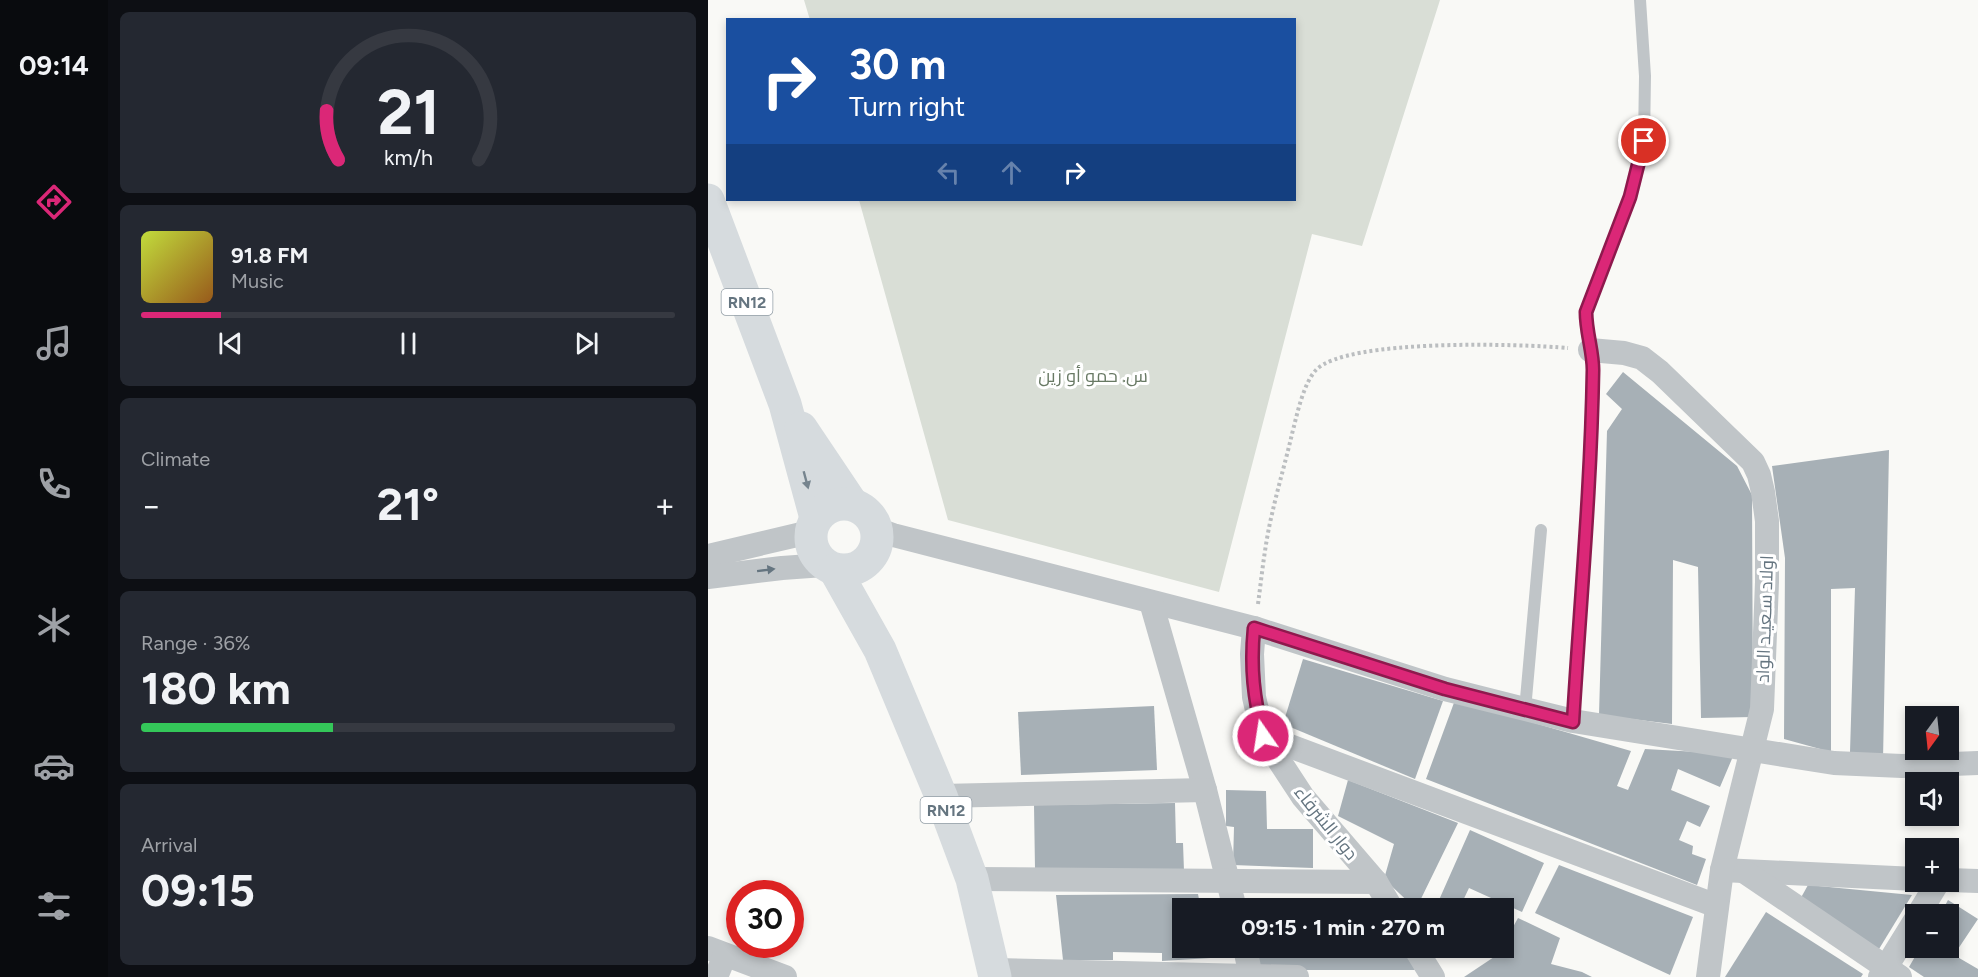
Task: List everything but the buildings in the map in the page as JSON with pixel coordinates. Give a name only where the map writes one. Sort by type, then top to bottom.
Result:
[{"type":"main road","name":"RN12","points":[[708,200],[785,404],[813,525],[810,544],[815,556],[830,567],[880,650],[941,796],[972,879],[994,974]]},
{"type":"main road","name":"RN12","points":[[785,404],[852,504],[871,518],[880,650]]},
{"type":"main road","points":[[813,525],[826,509],[838,504],[852,504]]},
{"type":"main road","points":[[830,567],[848,571],[860,567],[873,544]]},
{"type":"street","name":"اولاد سـعيـد الواد","points":[[1590,350],[1624,353],[1642,358],[1753,462],[1759,475],[1767,521],[1762,709],[1752,750],[1733,871],[1717,906],[1708,977]]},
{"type":"street","points":[[708,556],[813,525]]},
{"type":"street","points":[[873,544],[893,535],[1254,628],[1445,689],[1573,722],[1834,763],[1902,766],[1978,763]]},
{"type":"street","points":[[708,577],[782,568],[830,567]]},
{"type":"street","points":[[1151,602],[1232,898]]},
{"type":"street","name":"دوار الشرفاء","points":[[1254,628],[1252,654],[1254,697],[1263,736],[1303,797],[1376,882],[1385,898]]},
{"type":"street","points":[[1263,736],[1717,906]]},
{"type":"street","points":[[941,796],[1204,790]]},
{"type":"street","points":[[1733,871],[1905,879]]},
{"type":"street","points":[[1733,871],[1889,974],[1905,941]]},
{"type":"street","points":[[972,879],[1376,882]]},
{"type":"street","points":[[1959,880],[1978,881]]},
{"type":"street","points":[[716,977],[716,951],[785,977]]},
{"type":"street","points":[[1247,958],[1251,976]]},
{"type":"street","points":[[1421,958],[1433,977]]},
{"type":"street","points":[[994,974],[1297,977]]},
{"type":"lane","points":[[1573,722],[1586,531],[1593,367],[1586,328],[1586,312],[1630,197],[1644,141],[1645,76],[1640,0]]},
{"type":"lane","points":[[1525,710],[1541,530]]},
{"type":"path","points":[[1254,628],[1272,515],[1300,405],[1309,380],[1316,370],[1326,363],[1354,353],[1390,349],[1466,345],[1544,346],[1590,350]]},
{"type":"green space","name":"س. حمو أو زين","points":[[804,0],[1440,0],[1362,246],[1312,234],[1219,592],[948,520],[859,201],[1296,201],[1296,18],[809,18]]},
{"type":"route","points":[[1263,736],[1254,697],[1252,654],[1254,628],[1445,689],[1573,722],[1586,531],[1593,367],[1586,328],[1586,312],[1630,197],[1644,141]]}]
